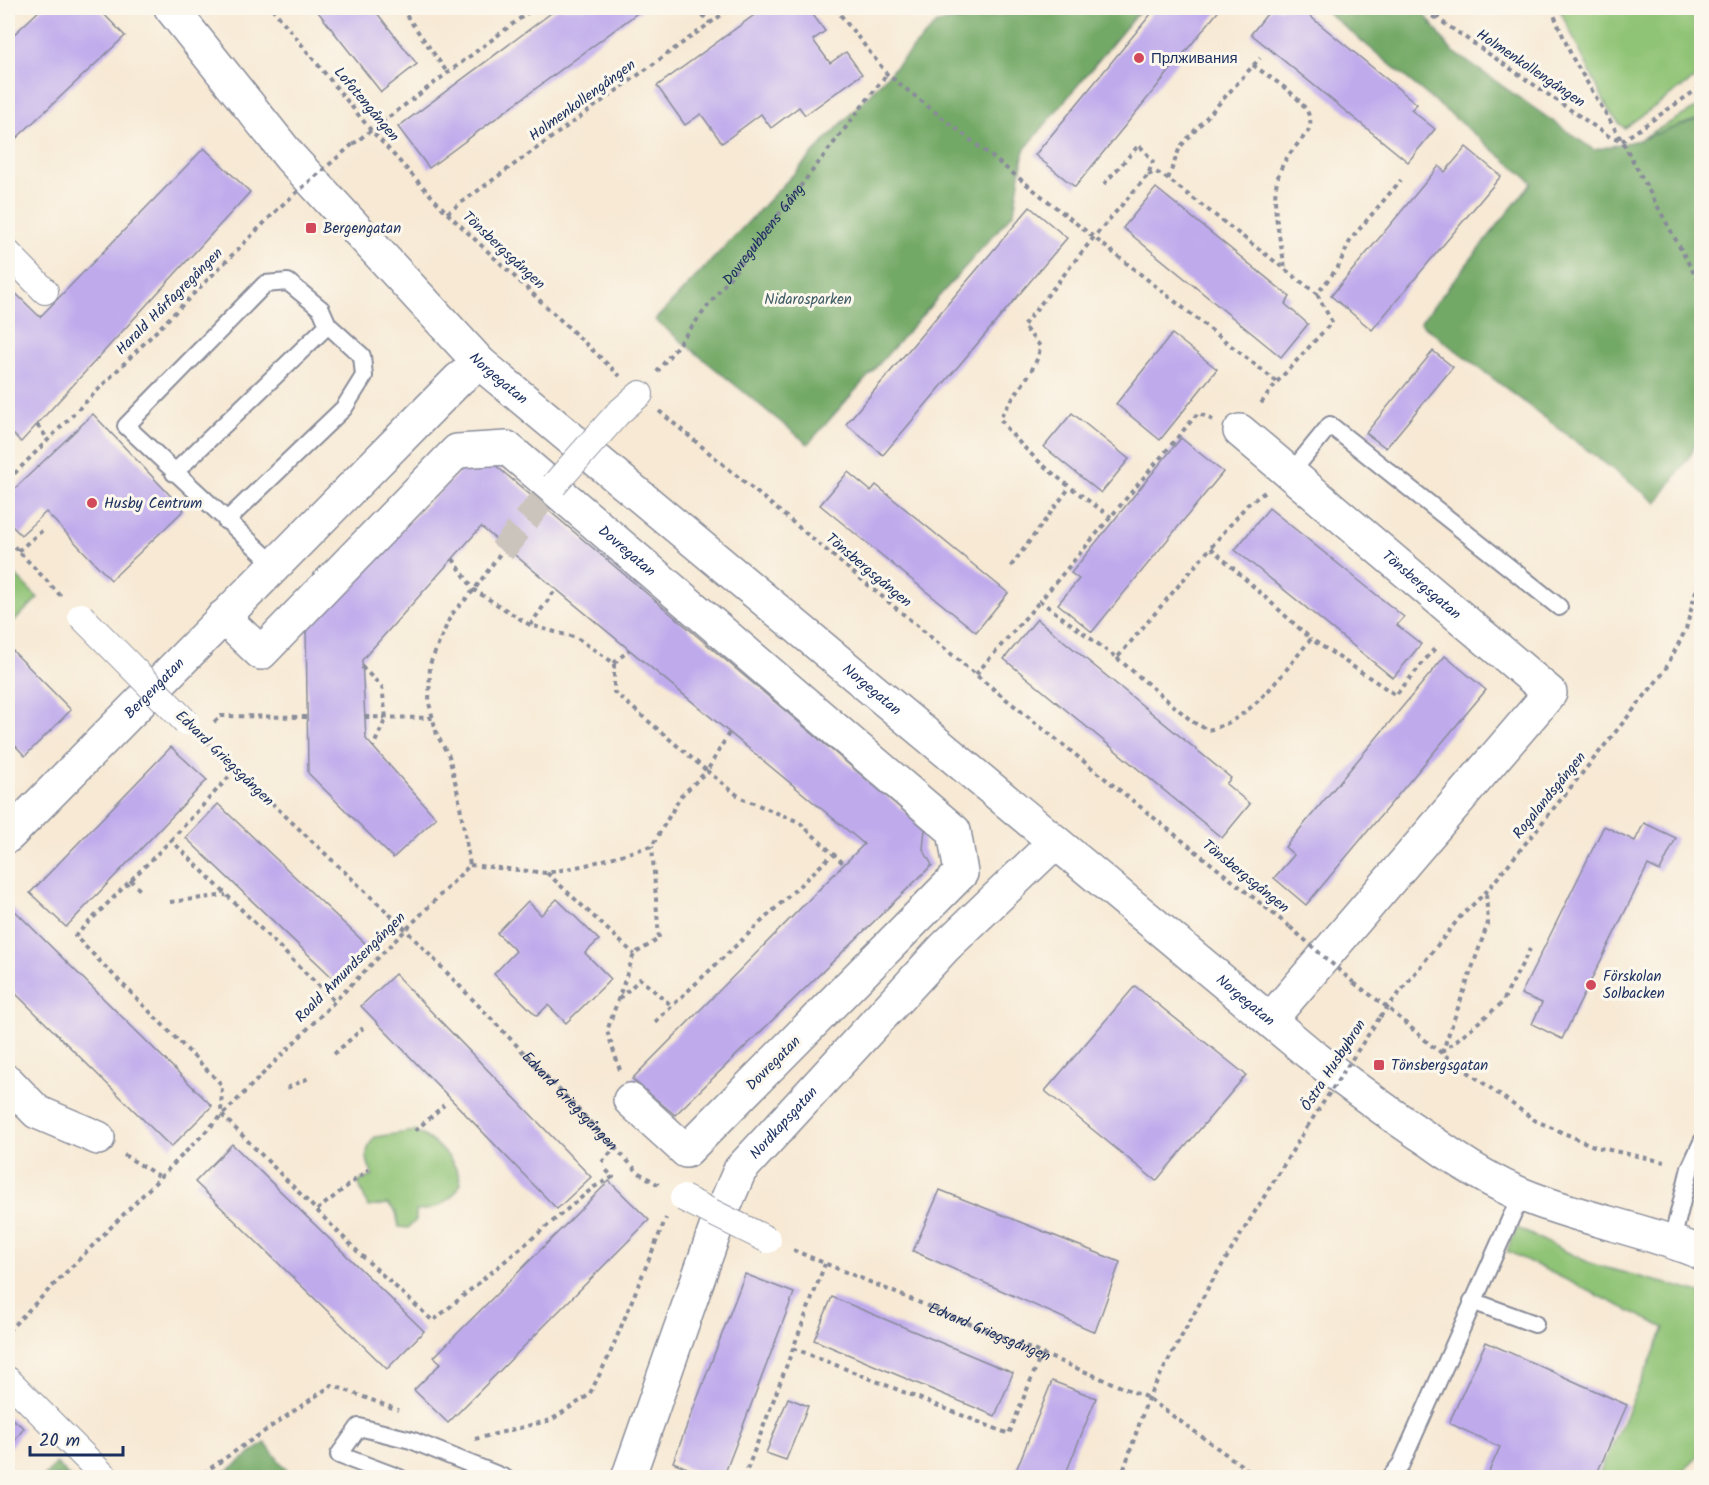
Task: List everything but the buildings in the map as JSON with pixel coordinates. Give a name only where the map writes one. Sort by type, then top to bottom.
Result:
[{"type":"street","name":"Norgegatan","points":[[171,8],[290,157],[480,363],[1270,1020],[1373,1103],[1468,1167],[1521,1195],[1590,1220],[1692,1246]]},
{"type":"street","points":[[8,253],[45,291]]},
{"type":"street","name":"Bergengatan","points":[[8,836],[459,379],[480,363]]},
{"type":"street","points":[[554,484],[618,413],[640,394]]},
{"type":"street","name":"Tönsbergsgatan","points":[[1240,432],[1550,693],[1270,1020]]},
{"type":"street","name":"Dovregatan","points":[[223,617],[261,653],[457,451],[507,448],[954,831],[961,873],[914,923],[686,1150],[630,1100]]},
{"type":"street","name":"Edvard Griegsgången","points":[[81,616],[192,728]]},
{"type":"street","name":"Nordkapsgatan","points":[[628,1478],[719,1219],[740,1170],[944,948],[1055,842]]},
{"type":"street","points":[[914,923],[944,948]]},
{"type":"street","points":[[8,1082],[37,1113],[98,1138]]},
{"type":"street","points":[[679,1197],[768,1240]]},
{"type":"street","points":[[8,1380],[106,1478]]},
{"type":"lane","points":[[226,520],[344,408],[364,376],[362,356],[328,326],[321,309],[288,282],[265,284],[126,426],[174,473],[275,565]]},
{"type":"lane","points":[[174,473],[328,326]]},
{"type":"lane","points":[[1290,474],[1330,425],[1559,607]]},
{"type":"lane","points":[[1692,1246],[1690,1168],[1701,1142]]},
{"type":"lane","points":[[1390,1478],[1401,1464],[1521,1195]]},
{"type":"lane","points":[[1472,1301],[1535,1323]]},
{"type":"lane","points":[[400,1478],[339,1455],[359,1428],[411,1440],[505,1478]]},
{"type":"path","name":"Lofotengången","points":[[272,8],[370,129],[447,213]]},
{"type":"path","points":[[401,8],[447,72]]},
{"type":"path","points":[[370,129],[534,8]]},
{"type":"path","points":[[696,8],[710,23]]},
{"type":"path","name":"Holmenkollengången","points":[[447,213],[731,8]]},
{"type":"path","points":[[835,8],[887,74],[1277,382]]},
{"type":"path","points":[[1416,8],[1441,21]]},
{"type":"path","name":"Holmenkollengången","points":[[1432,8],[1441,21],[1610,137],[1622,141]]},
{"type":"path","points":[[1551,8],[1572,57],[1622,141],[1701,288]]},
{"type":"path","points":[[1168,179],[1180,147],[1260,58]]},
{"type":"path","points":[[1253,65],[1305,105],[1311,116],[1308,131],[1289,154],[1276,183],[1276,206],[1285,268]]},
{"type":"path","name":"Dovregubbens Gång","points":[[640,394],[887,74]]},
{"type":"path","points":[[1622,141],[1701,86]]},
{"type":"path","name":"Harald Hårfagregången","points":[[8,480],[281,206],[370,129]]},
{"type":"path","points":[[1104,184],[1139,145],[1153,161],[1148,175],[1094,237],[1023,327],[1040,346],[1040,357],[1008,401],[1000,419],[1014,438],[1070,487],[1111,518]]},
{"type":"path","points":[[976,674],[1198,413],[1240,432],[1277,382],[1332,322],[1317,294],[1285,268],[1168,179],[1156,172],[1148,175]]},
{"type":"path","points":[[1317,294],[1338,267],[1351,240],[1401,180]]},
{"type":"path","name":"Tönsbergsgången","points":[[447,213],[640,394],[976,674],[1290,927],[1354,983],[1442,1053]]},
{"type":"path","points":[[37,425],[48,439]]},
{"type":"path","points":[[1117,658],[1247,505],[1290,474]]},
{"type":"path","points":[[1011,566],[1070,487]]},
{"type":"path","points":[[18,551],[44,529]]},
{"type":"path","points":[[8,540],[81,616]]},
{"type":"path","points":[[1211,548],[1311,639],[1396,695],[1436,647]]},
{"type":"path","points":[[502,551],[474,590],[452,615],[430,664],[429,703],[436,735],[449,756],[470,865],[547,873],[586,865],[652,846]]},
{"type":"path","points":[[453,559],[474,590],[531,625],[578,638],[614,663]]},
{"type":"path","name":"Rogalandsgången","points":[[1380,1017],[1461,917],[1486,892],[1664,672],[1686,629],[1701,568]]},
{"type":"path","points":[[531,625],[556,589]]},
{"type":"path","points":[[1040,601],[1117,658],[1193,722],[1208,730],[1224,726],[1263,696],[1311,639]]},
{"type":"path","points":[[629,650],[614,663],[614,692],[741,798],[799,822],[844,864]]},
{"type":"path","points":[[362,667],[382,687],[386,718],[373,747]]},
{"type":"path","points":[[192,728],[220,716],[307,717]]},
{"type":"path","points":[[365,717],[433,718]]},
{"type":"path","name":"Edvard Griegsgången","points":[[192,728],[405,929],[639,1173],[679,1197]]},
{"type":"path","points":[[630,1100],[607,1031],[634,954],[659,939],[652,846],[681,796],[706,771],[729,733]]},
{"type":"path","points":[[236,769],[171,840],[75,936],[222,1085],[221,1113],[317,1210],[433,1321],[594,1187],[613,1177],[603,1164],[615,1148]]},
{"type":"path","points":[[171,840],[333,1000]]},
{"type":"path","points":[[655,1022],[832,854]]},
{"type":"path","name":"Roald Amundsengången","points":[[8,1331],[333,1000],[470,865]]},
{"type":"path","points":[[547,873],[634,954]]},
{"type":"path","points":[[130,880],[142,892]]},
{"type":"path","points":[[1442,1053],[1488,923],[1486,892]]},
{"type":"path","points":[[170,902],[227,895]]},
{"type":"path","points":[[1442,1053],[1502,1003],[1530,949]]},
{"type":"path","points":[[619,1000],[640,979],[671,1005]]},
{"type":"path","name":"Östra Husbybron","points":[[1121,1478],[1148,1398],[1208,1288],[1307,1127],[1380,1017]]},
{"type":"path","points":[[334,1054],[363,1028]]},
{"type":"path","points":[[1442,1053],[1536,1121],[1596,1147],[1690,1168]]},
{"type":"path","points":[[288,1088],[309,1078]]},
{"type":"path","points":[[415,1131],[444,1105]]},
{"type":"path","points":[[98,1138],[159,1176]]},
{"type":"path","points":[[317,1210],[369,1169]]},
{"type":"path","points":[[463,1435],[474,1439],[551,1420],[589,1395],[609,1356],[679,1197]]},
{"type":"path","name":"Edvard Griegsgången","points":[[768,1240],[1148,1398],[1259,1478]]},
{"type":"path","points":[[744,1478],[825,1264]]},
{"type":"path","points":[[793,1348],[1009,1434],[1041,1355]]},
{"type":"path","points":[[196,1478],[332,1385],[409,1414]]},
{"type":"green space","name":"Nidarosparken","points":[[1060,8],[1142,8],[1024,150],[1014,212],[808,444],[655,320],[937,23]]},
{"type":"green space","points":[[1322,8],[1420,8],[1451,50],[1594,150],[1639,140],[1701,118],[1701,427],[1692,453],[1657,503],[1420,323],[1532,182]]},
{"type":"green space","points":[[1559,8],[1701,8],[1701,74],[1624,128],[1610,113]]},
{"type":"green space","points":[[1701,105],[1701,118],[1639,140]]},
{"type":"green space","points":[[8,568],[38,598],[8,627]]},
{"type":"green space","points":[[415,1131],[444,1152],[455,1166],[461,1183],[443,1204],[416,1211],[416,1220],[408,1228],[399,1227],[396,1212],[388,1204],[368,1207],[358,1182],[373,1176],[367,1151],[375,1137]]},
{"type":"green space","points":[[1517,1228],[1592,1264],[1701,1293],[1701,1454],[1677,1477],[1598,1477],[1665,1328],[1507,1251]]},
{"type":"green space","points":[[265,1443],[292,1477],[219,1477]]},
{"type":"green space","points":[[56,1463],[70,1477],[44,1477]]},
{"type":"tunnel","points":[[502,551],[554,485]]},
{"type":"place","name":"Прлживания","points":[[1139,58]]},
{"type":"place","name":"Bergengatan","points":[[311,228]]},
{"type":"place","name":"Husby Centrum","points":[[92,503]]},
{"type":"place","name":"Förskolan Solbacken","points":[[1591,985]]},
{"type":"place","name":"Tönsbergsgatan","points":[[1379,1065]]}]
